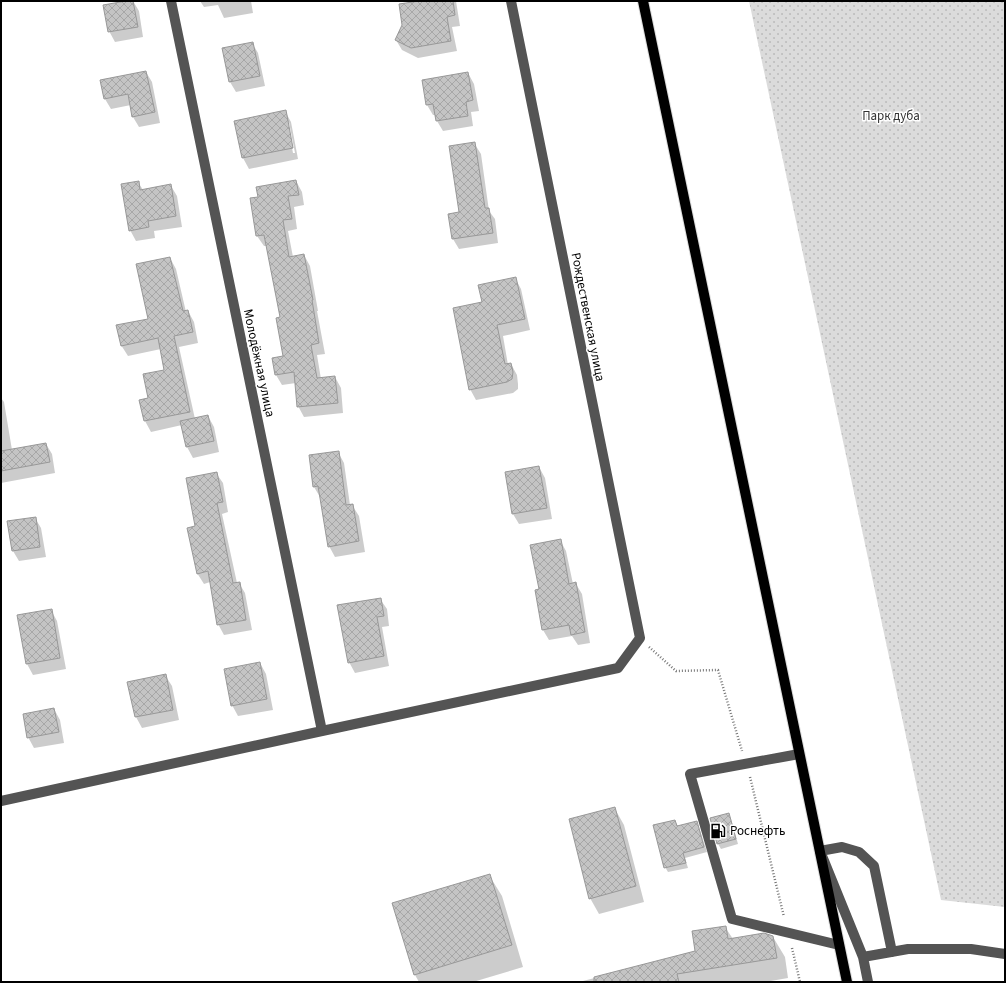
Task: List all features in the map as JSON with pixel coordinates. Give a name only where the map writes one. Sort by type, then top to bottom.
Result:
[{"type":"main road","points":[[643,1],[847,982]]},
{"type":"street","name":"Молодёжная улица","points":[[171,1],[322,731]]},
{"type":"street","name":"Рождественская улица","points":[[511,1],[640,638]]},
{"type":"street","points":[[1,801],[618,668],[640,638]]},
{"type":"street","points":[[799,754],[690,774],[732,919],[839,945]]},
{"type":"street","points":[[868,982],[863,957],[820,851],[842,847],[859,852],[874,866],[892,952]]},
{"type":"street","points":[[863,957],[908,949],[971,949],[1005,954]]},
{"type":"path","points":[[640,638],[676,671],[718,670],[746,764],[800,982]]},
{"type":"green space","name":"Парк дуба","points":[[749,1],[1005,1],[1005,907],[941,900]]},
{"type":"building","points":[[133,1],[138,27],[108,32],[103,5]]},
{"type":"building","points":[[419,1],[453,1],[455,15],[447,17],[451,41],[411,48],[395,40],[402,25],[399,4]]},
{"type":"building","points":[[253,42],[260,76],[229,82],[222,48]]},
{"type":"building","points":[[146,71],[155,112],[132,117],[128,94],[104,99],[100,80]]},
{"type":"building","points":[[468,72],[473,100],[466,102],[468,116],[436,121],[433,104],[426,105],[422,80]]},
{"type":"building","points":[[286,110],[293,148],[242,158],[234,121]]},
{"type":"building","points":[[475,142],[485,208],[489,208],[493,233],[452,239],[448,214],[459,212],[449,146]]},
{"type":"building","points":[[296,180],[299,195],[288,196],[292,219],[283,220],[289,257],[304,254],[313,300],[319,343],[311,345],[317,378],[335,376],[338,403],[297,407],[294,372],[275,375],[272,358],[283,356],[276,318],[280,317],[264,235],[256,236],[250,198],[258,197],[256,187]]},
{"type":"building","points":[[139,181],[140,190],[171,184],[176,216],[148,221],[149,227],[129,231],[121,184]]},
{"type":"building","points":[[170,257],[183,311],[188,310],[193,332],[174,336],[190,412],[144,421],[139,400],[148,398],[143,374],[164,370],[158,338],[121,346],[116,325],[148,319],[136,264]]},
{"type":"building","points":[[516,277],[525,319],[497,325],[505,364],[511,363],[513,372],[512,379],[507,382],[469,390],[453,308],[482,302],[478,285]]},
{"type":"building","points":[[208,415],[214,441],[186,447],[180,421]]},
{"type":"building","points":[[46,443],[50,462],[1,471],[1,451]]},
{"type":"building","points":[[339,451],[346,505],[353,504],[359,541],[328,547],[318,486],[313,487],[309,455]]},
{"type":"building","points":[[539,466],[547,508],[512,514],[505,472]]},
{"type":"building","points":[[217,472],[223,502],[217,503],[233,583],[240,582],[246,620],[217,625],[208,571],[197,574],[187,528],[195,526],[186,478]]},
{"type":"building","points":[[36,517],[40,547],[12,551],[7,521]]},
{"type":"building","points":[[561,539],[569,584],[576,582],[585,632],[571,635],[569,625],[542,630],[535,590],[539,589],[530,545]]},
{"type":"building","points":[[381,598],[384,616],[377,617],[384,656],[348,663],[337,605]]},
{"type":"building","points":[[52,609],[60,658],[26,664],[17,615]]},
{"type":"building","points":[[260,662],[267,699],[231,706],[224,669]]},
{"type":"building","points":[[166,674],[173,710],[135,717],[127,682]]},
{"type":"building","points":[[54,708],[59,732],[27,738],[23,714]]},
{"type":"building","points":[[615,807],[636,886],[589,899],[569,819]]},
{"type":"building","points":[[729,813],[736,839],[717,844],[710,818]]},
{"type":"building","points":[[675,820],[677,826],[697,821],[704,847],[683,853],[686,863],[664,868],[653,825]]},
{"type":"building","points":[[490,874],[512,945],[414,975],[392,903]]},
{"type":"building","points":[[726,926],[728,939],[764,933],[773,936],[777,958],[677,974],[679,982],[594,982],[594,977],[695,951],[692,931]]},
{"type":"place","name":"Роснефть","points":[[718,831]]}]
